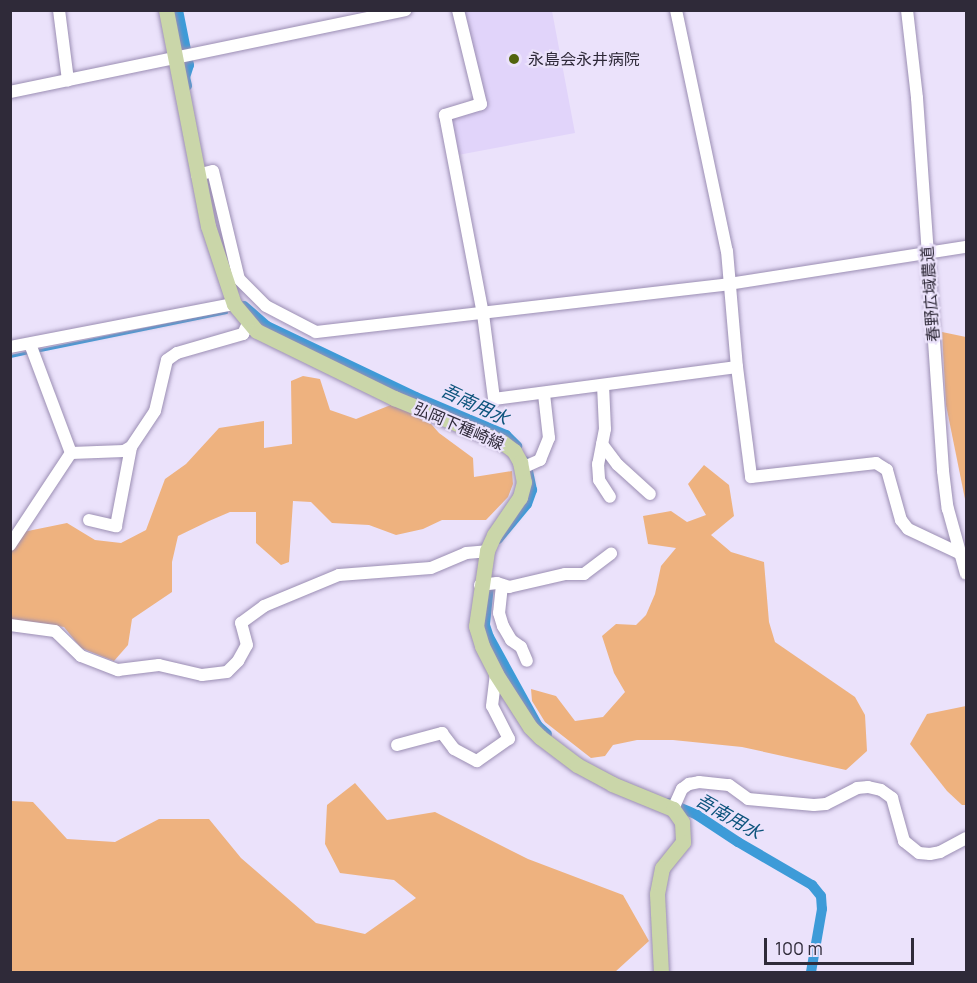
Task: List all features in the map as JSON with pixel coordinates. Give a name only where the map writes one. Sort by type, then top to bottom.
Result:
[{"type":"main road","points":[[166,10],[179,56],[203,173],[207,226],[247,317]]},
{"type":"main road","name":"弘岡下種崎線","points":[[247,317],[257,331],[394,398],[502,442],[514,451],[527,467]]},
{"type":"main road","points":[[527,467],[520,497],[494,535],[487,551],[491,584],[476,626],[482,646],[496,674],[530,728],[549,746],[577,765],[612,784],[675,803],[682,822],[683,842],[662,868],[657,894],[661,972]]},
{"type":"street","points":[[59,10],[68,80]]},
{"type":"street","points":[[10,92],[406,10]]},
{"type":"street","points":[[458,10],[481,104],[445,115],[483,314],[494,399],[737,367]]},
{"type":"street","points":[[676,10],[728,251],[737,367],[751,477],[876,462],[887,470],[901,520],[908,529],[963,557]]},
{"type":"street","name":"春野広域農道","points":[[907,10],[917,98],[943,471],[948,509],[966,574]]},
{"type":"street","points":[[203,173],[239,279],[265,308],[316,332],[483,314],[927,259],[966,247]]},
{"type":"street","points":[[10,347],[247,317],[265,308]]},
{"type":"street","points":[[71,453],[124,451],[130,447],[154,411],[167,360],[177,353],[243,334],[247,317]]},
{"type":"street","points":[[30,344],[71,453]]},
{"type":"street","points":[[603,385],[605,429],[598,464],[599,480],[610,497]]},
{"type":"street","points":[[527,467],[540,460],[549,438],[544,394]]},
{"type":"street","points":[[602,444],[618,465],[650,494]]},
{"type":"street","points":[[89,520],[116,526],[130,447]]},
{"type":"street","points":[[10,545],[71,453]]},
{"type":"street","points":[[10,625],[55,631],[81,656],[118,670],[159,665],[202,675],[227,672],[238,661],[247,645],[241,623],[264,606],[339,575],[431,568],[466,553],[487,551]]},
{"type":"street","points":[[527,661],[521,647],[511,640],[503,626],[491,584],[509,587],[565,574],[584,574],[611,554]]},
{"type":"street","points":[[397,745],[442,732],[454,749],[477,761],[509,739],[492,706],[496,674]]},
{"type":"street","points":[[675,803],[689,784],[699,782],[729,785],[748,799],[814,805],[826,804],[857,788],[868,787],[881,790],[892,798],[904,841],[919,853],[940,852],[966,838]]},
{"type":"shaded area","points":[[462,11],[552,11],[575,133],[458,155],[450,117],[486,105]]},
{"type":"shaded area","points":[[942,332],[966,337],[966,504],[946,405]]},
{"type":"shaded area","points":[[303,376],[320,379],[330,410],[356,419],[398,402],[425,417],[439,433],[473,458],[474,477],[512,471],[513,484],[508,497],[486,520],[442,520],[423,529],[396,535],[369,525],[332,523],[311,502],[293,501],[289,562],[281,565],[256,543],[256,512],[230,512],[178,536],[172,562],[172,592],[132,619],[128,645],[114,661],[81,648],[64,627],[33,622],[11,622],[11,548],[23,532],[67,523],[95,540],[121,543],[146,530],[165,479],[186,464],[219,428],[264,421],[264,448],[292,444],[291,381]]},
{"type":"shaded area","points":[[704,465],[729,485],[734,516],[711,535],[731,552],[764,562],[769,622],[775,642],[855,697],[865,715],[867,751],[846,770],[742,747],[673,740],[637,740],[613,745],[605,756],[591,758],[545,722],[532,701],[531,689],[556,696],[575,721],[603,717],[625,692],[614,673],[602,636],[616,624],[636,625],[646,615],[655,594],[661,566],[676,548],[648,544],[643,516],[671,511],[687,522],[706,515],[688,484]]},
{"type":"shaded area","points":[[966,706],[966,805],[962,805],[947,791],[910,744],[927,714]]},
{"type":"shaded area","points":[[355,783],[387,820],[435,812],[528,859],[623,895],[649,941],[615,972],[11,972],[11,801],[33,802],[67,839],[115,842],[159,819],[209,819],[241,858],[316,923],[365,934],[416,898],[394,880],[340,873],[325,844],[327,805]]},
{"type":"waterway","name":"吾南用水","points":[[178,10],[189,65],[185,77],[187,86]]},
{"type":"waterway","name":"吾南用水","points":[[244,306],[267,326],[416,397],[506,435],[517,446]]},
{"type":"waterway","points":[[35,351],[226,312]]},
{"type":"waterway","points":[[10,356],[29,352]]},
{"type":"waterway","name":"吾南用水","points":[[498,539],[527,504],[532,490],[526,462]]},
{"type":"waterway","name":"吾南用水","points":[[489,586],[485,625],[489,637],[538,726],[547,734]]},
{"type":"waterway","name":"吾南用水","points":[[669,803],[697,815],[812,885],[821,896],[822,909],[811,972]]},
{"type":"place","name":"永島会永井病院","points":[[514,59]]}]
